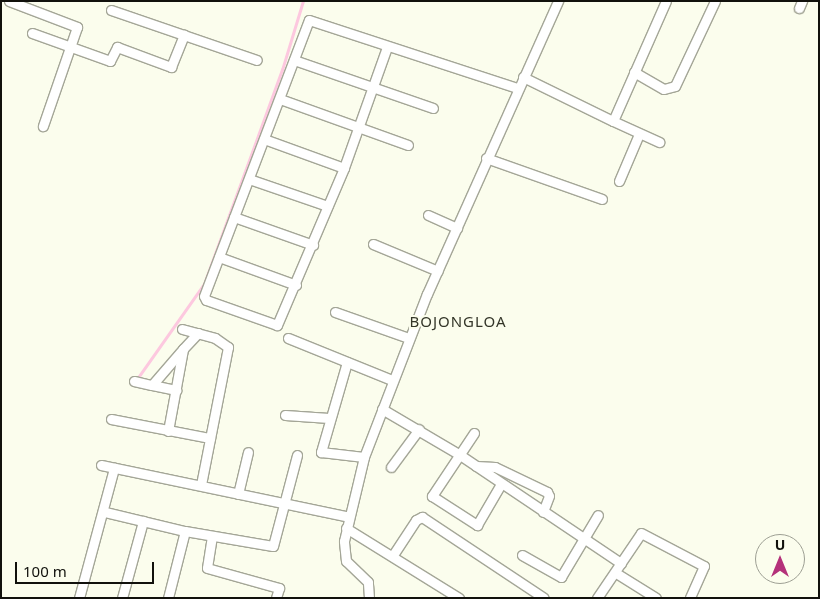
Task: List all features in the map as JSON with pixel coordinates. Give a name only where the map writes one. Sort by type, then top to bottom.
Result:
[{"type":"street","points":[[9,1],[77,27],[43,126]]},
{"type":"street","points":[[369,598],[368,582],[346,561],[346,528],[364,457],[409,338],[486,158],[558,1]]},
{"type":"street","points":[[613,121],[666,1]]},
{"type":"street","points":[[634,72],[664,89],[675,86],[715,1]]},
{"type":"street","points":[[111,10],[257,60]]},
{"type":"street","points":[[387,47],[344,168],[313,245],[279,321],[274,325],[204,299],[280,99],[307,21],[311,19],[387,47],[517,88]]},
{"type":"street","points":[[32,33],[110,61],[117,47],[171,67],[184,35]]},
{"type":"street","points":[[294,60],[433,108]]},
{"type":"street","points":[[523,77],[659,142]]},
{"type":"street","points":[[280,99],[408,144]]},
{"type":"street","points":[[619,181],[639,134]]},
{"type":"street","points":[[264,139],[344,168]]},
{"type":"street","points":[[486,158],[602,199]]},
{"type":"street","points":[[248,179],[328,206]]},
{"type":"street","points":[[428,215],[457,228]]},
{"type":"street","points":[[234,217],[313,245]]},
{"type":"street","points":[[373,244],[438,271]]},
{"type":"street","points":[[219,257],[296,285]]},
{"type":"street","points":[[335,312],[409,338]]},
{"type":"street","points":[[182,329],[215,338],[229,349],[201,484]]},
{"type":"street","points":[[152,386],[198,333]]},
{"type":"street","points":[[288,338],[392,380]]},
{"type":"street","points":[[168,431],[183,349]]},
{"type":"street","points":[[347,362],[329,418],[321,452],[364,457]]},
{"type":"street","points":[[134,381],[176,390]]},
{"type":"street","points":[[382,409],[419,429],[460,455],[584,540],[621,563]]},
{"type":"street","points":[[285,416],[329,418]]},
{"type":"street","points":[[111,419],[210,438]]},
{"type":"street","points":[[391,467],[419,429]]},
{"type":"street","points":[[474,432],[433,497],[477,525],[501,484]]},
{"type":"street","points":[[238,494],[248,452]]},
{"type":"street","points":[[105,512],[184,531],[273,546],[287,503],[297,455]]},
{"type":"street","points":[[101,465],[201,484],[238,494],[349,517]]},
{"type":"street","points":[[476,466],[495,467],[547,492],[548,500],[543,512]]},
{"type":"street","points":[[79,598],[105,512],[114,468]]},
{"type":"street","points":[[522,555],[560,578],[598,515]]},
{"type":"street","points":[[393,555],[416,520],[422,517],[539,596]]},
{"type":"street","points":[[122,598],[143,521]]},
{"type":"street","points":[[346,528],[393,555],[459,598]]},
{"type":"street","points":[[168,598],[184,531]]},
{"type":"street","points":[[597,598],[616,573],[639,534],[644,533],[704,566],[690,598]]},
{"type":"street","points":[[212,536],[207,568],[279,588],[276,598]]},
{"type":"street","points":[[616,573],[656,598]]},
{"type":"waterway","points":[[137,379],[204,284],[282,70],[303,1]]},
{"type":"district","name":"BOJONGLOA","points":[[458,322]]}]
